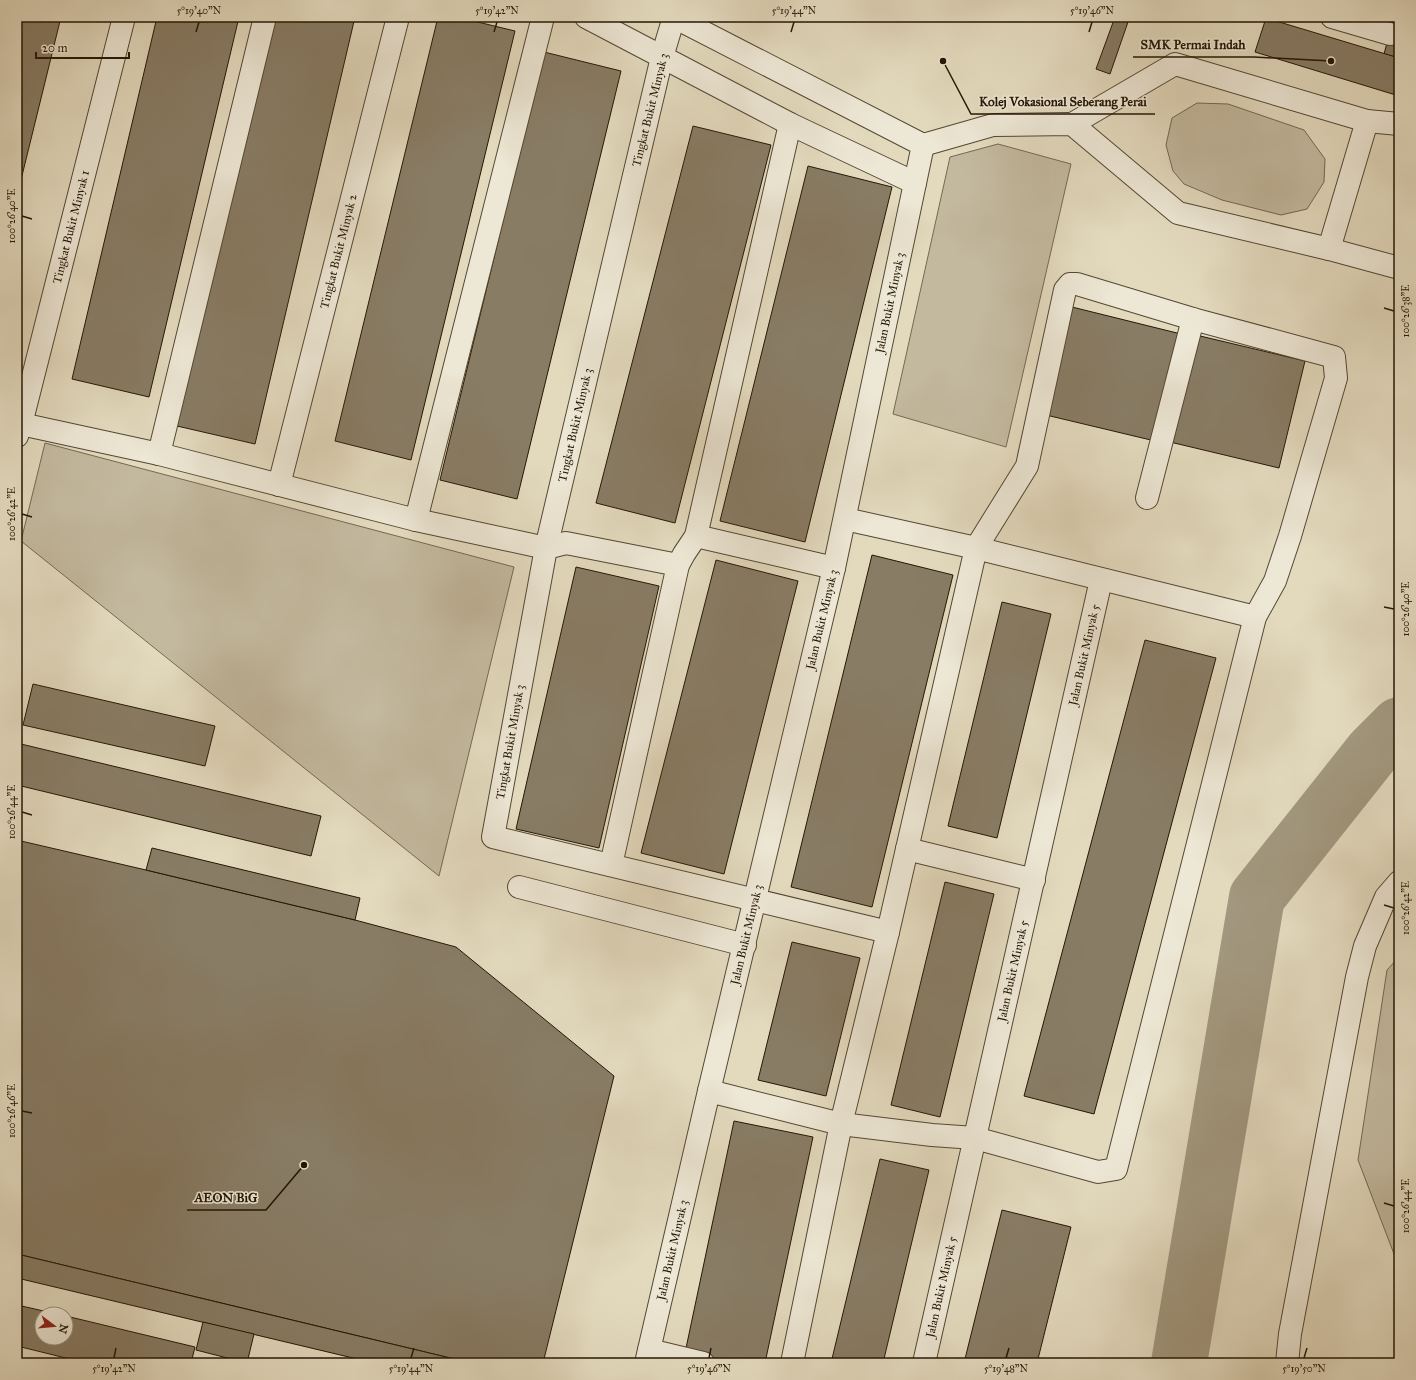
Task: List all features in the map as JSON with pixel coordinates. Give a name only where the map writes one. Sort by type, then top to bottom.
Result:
[{"type":"street","name":"Tingkat Bukit Minyak 1","points":[[19,430],[124,17]]},
{"type":"street","points":[[160,454],[265,17]]},
{"type":"street","name":"Tingkat Bukit Minyak 2","points":[[280,485],[398,17]]},
{"type":"street","points":[[416,520],[542,17]]},
{"type":"street","points":[[586,17],[790,124],[915,183]]},
{"type":"street","points":[[674,17],[923,145],[993,125],[1072,124],[1175,64],[1367,121],[1399,124]]},
{"type":"street","name":"Tingkat Bukit Minyak 3","points":[[611,865],[493,836],[546,548],[662,57],[674,17]]},
{"type":"street","points":[[1332,17],[1390,34]]},
{"type":"street","points":[[1329,249],[1367,121]]},
{"type":"street","points":[[790,124],[696,536],[678,565],[611,865],[888,932]]},
{"type":"street","points":[[1072,124],[1178,213],[1329,249],[1399,268]]},
{"type":"street","name":"Jalan Bukit Minyak 3","points":[[647,1357],[834,568],[923,145]]},
{"type":"street","points":[[709,1091],[841,1124],[932,1135],[975,1138],[1098,1172],[1116,1169],[1255,616],[1275,581],[1290,536],[1336,378],[1334,357],[1193,319],[1077,284],[1070,284],[1066,290],[1027,466],[976,548],[888,932],[841,1124],[792,1363]]},
{"type":"street","points":[[1147,498],[1193,319]]},
{"type":"street","points":[[19,430],[160,454],[416,520],[546,548],[566,543],[678,565]]},
{"type":"street","points":[[845,519],[976,548],[1101,580],[1255,616]]},
{"type":"street","points":[[696,536],[834,568]]},
{"type":"street","name":"Jalan Bukit Minyak 5","points":[[924,1363],[1101,580]]},
{"type":"street","points":[[907,850],[1034,880]]},
{"type":"street","points":[[1287,1363],[1290,1334],[1356,977],[1365,946],[1386,897],[1399,882]]},
{"type":"street","points":[[519,887],[745,945]]},
{"type":"street","points":[[647,1357],[703,1363]]},
{"type":"shaded area","points":[[1197,103],[1228,104],[1304,130],[1325,159],[1324,182],[1307,209],[1281,215],[1222,200],[1184,184],[1173,171],[1166,145],[1172,118]]},
{"type":"shaded area","points":[[998,144],[1071,164],[1006,447],[893,414],[950,157]]},
{"type":"shaded area","points":[[45,443],[514,567],[439,876],[21,541]]},
{"type":"shaded area","points":[[1399,957],[1399,1267],[1358,1160],[1387,970]]},
{"type":"building","points":[[17,17],[61,17],[17,196]]},
{"type":"building","points":[[157,17],[239,17],[149,397],[72,379]]},
{"type":"building","points":[[273,17],[355,17],[255,444],[177,426]]},
{"type":"building","points":[[438,17],[457,17],[515,31],[411,460],[335,441]]},
{"type":"building","points":[[1115,17],[1128,22],[1110,74],[1096,69]]},
{"type":"building","points":[[1394,17],[1399,17],[1399,58],[1384,54]]},
{"type":"building","points":[[1266,18],[1399,58],[1399,96],[1255,52]]},
{"type":"building","points":[[544,52],[621,71],[517,499],[440,480]]},
{"type":"building","points":[[693,126],[771,145],[675,523],[596,503]]},
{"type":"building","points":[[808,166],[892,187],[805,542],[720,521]]},
{"type":"building","points":[[1072,307],[1181,334],[1155,441],[1046,415]]},
{"type":"building","points":[[1196,335],[1305,361],[1279,468],[1170,442]]},
{"type":"building","points":[[872,555],[953,575],[872,907],[791,887]]},
{"type":"building","points":[[716,560],[798,581],[724,874],[641,853]]},
{"type":"building","points":[[576,567],[659,586],[599,848],[516,829]]},
{"type":"building","points":[[1002,602],[1051,614],[997,838],[948,826]]},
{"type":"building","points":[[1145,640],[1216,658],[1094,1114],[1024,1096]]},
{"type":"building","points":[[33,684],[215,726],[205,766],[23,725]]},
{"type":"building","points":[[21,744],[321,816],[311,856],[17,785],[17,761]]},
{"type":"building","points":[[21,841],[355,920],[456,947],[614,1076],[543,1363],[471,1363],[17,1254],[17,858]]},
{"type":"building","points":[[152,848],[360,898],[355,920],[146,870]]},
{"type":"building","points":[[945,882],[994,894],[940,1117],[891,1105]]},
{"type":"building","points":[[792,942],[860,958],[826,1096],[758,1080]]},
{"type":"building","points":[[734,1121],[813,1137],[765,1363],[732,1363],[685,1353]]},
{"type":"building","points":[[880,1159],[929,1170],[883,1363],[831,1363]]},
{"type":"building","points":[[1002,1210],[1071,1227],[1037,1363],[964,1363]]},
{"type":"building","points":[[17,1254],[471,1363],[374,1363],[17,1278]]},
{"type":"building","points":[[17,1305],[34,1309],[34,1346],[74,1346],[74,1318],[195,1347],[191,1363],[86,1363],[17,1346]]},
{"type":"building","points":[[203,1322],[254,1334],[247,1363],[196,1350]]},
{"type":"waterway","points":[[1179,1363],[1257,897],[1373,751],[1399,725]]},
{"type":"place","name":"Kolej Vokasional Seberang Perai","points":[[943,61]]},
{"type":"place","name":"SMK Permai Indah","points":[[1331,61]]},
{"type":"place","name":"AEON BiG","points":[[304,1165]]}]
